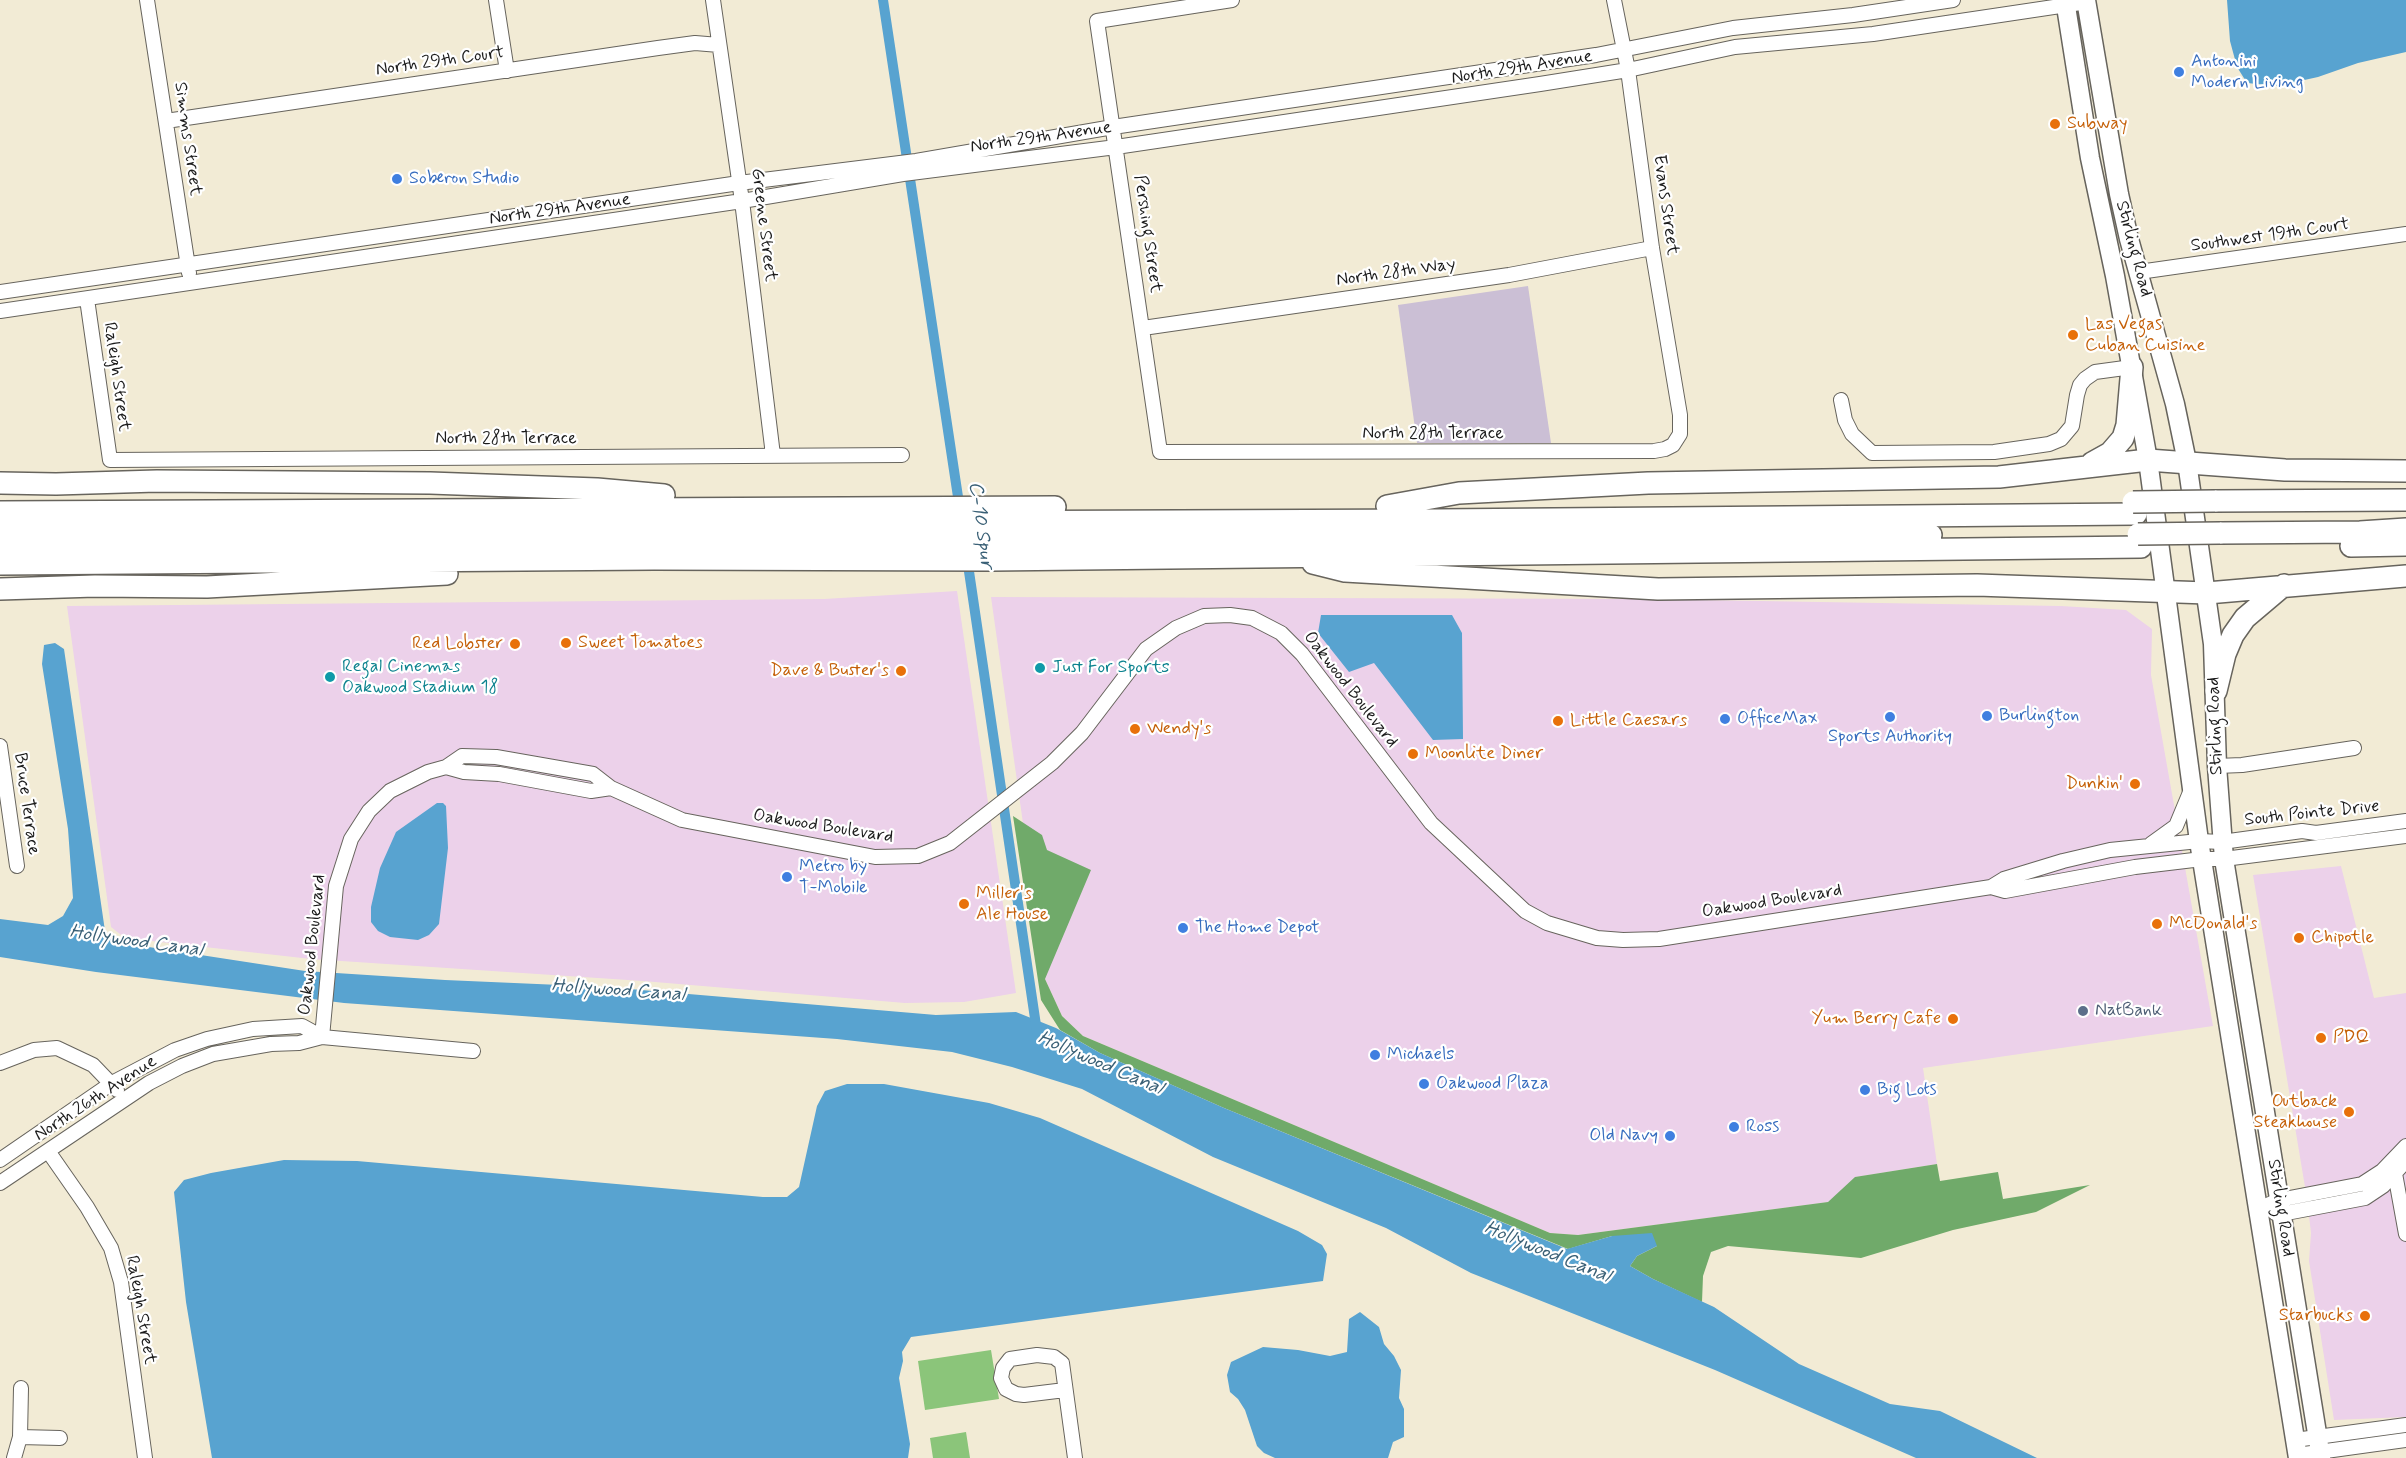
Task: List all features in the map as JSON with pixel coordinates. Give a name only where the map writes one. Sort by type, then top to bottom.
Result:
[{"type":"highway","points":[[2078,468],[2098,461],[2110,453],[2123,438],[2127,425],[2132,368]]},
{"type":"highway","points":[[0,545],[988,533],[1387,506],[1471,493],[1648,483],[1999,477],[2148,460],[2285,470],[2406,471]]},
{"type":"highway","points":[[0,483],[180,481],[430,483],[597,489],[655,495],[755,500],[780,507],[939,533]]},
{"type":"highway","points":[[2218,524],[2406,500]]},
{"type":"highway","points":[[1387,506],[2137,524],[2218,524],[2406,509]]},
{"type":"highway","points":[[0,512],[780,507]]},
{"type":"highway","points":[[988,533],[1287,556],[2137,524]]},
{"type":"highway","points":[[2218,524],[2406,545]]},
{"type":"highway","points":[[0,528],[988,533],[2218,524],[2360,532],[2406,529]]},
{"type":"highway","points":[[0,589],[207,586],[340,581],[654,559],[939,533]]},
{"type":"highway","points":[[1287,556],[1345,571],[1658,589],[1977,585],[2207,593],[2406,576]]},
{"type":"highway","points":[[0,564],[654,559]]},
{"type":"highway","points":[[2216,692],[2232,635],[2251,612],[2284,585]]},
{"type":"main road","name":"Stirling Road","points":[[2086,1],[2119,194],[2175,404],[2187,462],[2207,593],[2216,692],[2217,766],[2223,851],[2319,1449]]},
{"type":"main road","name":"Stirling Road","points":[[2066,3],[2090,158],[2115,276],[2148,460],[2200,850],[2297,1451]]},
{"type":"street","name":"Simms Street","points":[[147,0],[190,284]]},
{"type":"street","points":[[496,0],[507,71]]},
{"type":"street","name":"Greene Street","points":[[713,0],[742,201],[772,454]]},
{"type":"street","name":"Pershing Street","points":[[1160,452],[1097,21],[1232,0]]},
{"type":"street","name":"Evans Street","points":[[1614,0],[1628,70],[1652,248],[1680,414]]},
{"type":"street","name":"North 29th Avenue","points":[[0,311],[742,201],[1113,127],[1496,71],[1596,55],[1733,28],[1852,15],[1953,0]]},
{"type":"street","name":"North 29th Avenue","points":[[0,292],[739,183],[1116,147],[1628,70],[1735,47],[1873,34],[2086,1]]},
{"type":"street","name":"North 29th Court","points":[[166,121],[695,44],[718,45]]},
{"type":"street","name":"Southwest 19th Court","points":[[2139,272],[2406,234]]},
{"type":"street","name":"North 28th Way","points":[[1143,328],[1509,275],[1652,248]]},
{"type":"street","name":"Raleigh Street","points":[[87,299],[110,460]]},
{"type":"street","points":[[1841,400],[1845,420],[1852,434],[1872,453],[1994,452],[2049,444],[2061,439],[2069,432],[2074,421],[2077,395],[2085,379],[2095,372],[2132,368]]},
{"type":"street","name":"North 28th Terrace","points":[[1160,452],[1662,450],[1673,445],[1680,434],[1680,414]]},
{"type":"street","name":"North 28th Terrace","points":[[110,460],[772,454],[902,455]]},
{"type":"street","name":"Oakwood Boulevard","points":[[322,1037],[336,885],[351,839],[369,811],[390,791],[428,772],[446,767],[462,756],[496,757],[593,774],[611,788],[682,820],[875,858],[903,858],[930,852],[950,843],[993,811],[1052,763],[1082,733],[1146,649],[1176,628],[1204,616],[1230,615],[1252,618],[1281,633],[1302,654],[1420,811],[1526,911],[1546,923],[1597,939],[1659,939],[1991,887],[2004,879],[2110,850],[2149,845],[2223,851]]},
{"type":"street","name":"Bruce Terrace","points":[[0,746],[17,866]]},
{"type":"street","points":[[2217,766],[2250,764],[2354,748]]},
{"type":"street","points":[[2149,845],[2176,826],[2191,789]]},
{"type":"street","name":"South Pointe Drive","points":[[2223,851],[2302,831],[2316,833],[2406,821]]},
{"type":"street","name":"South Pointe Drive","points":[[2223,851],[2406,836]]},
{"type":"street","name":"Oakwood Boulevard","points":[[1991,887],[2005,891],[2044,885],[2200,850]]},
{"type":"street","name":"North 26th Avenue","points":[[0,1160],[112,1083],[175,1050],[207,1039],[253,1029],[302,1026],[322,1037]]},
{"type":"street","name":"North 26th Avenue","points":[[0,1183],[123,1099],[182,1066],[213,1054],[271,1044],[299,1043],[322,1037],[473,1051]]},
{"type":"street","points":[[0,1063],[34,1050],[57,1048],[93,1065],[112,1083],[123,1099]]},
{"type":"street","points":[[2258,1209],[2365,1198],[2383,1186],[2398,1165],[2406,1146]]},
{"type":"street","name":"Raleigh Street","points":[[48,1151],[87,1207],[111,1248],[121,1282],[145,1458]]},
{"type":"street","points":[[2398,1165],[2406,1234]]},
{"type":"street","points":[[1065,1390],[1016,1394],[1006,1389],[1001,1378],[1003,1368],[1010,1359],[1037,1355],[1054,1357],[1062,1363],[1075,1458]]},
{"type":"street","points":[[14,1458],[20,1437],[21,1388]]},
{"type":"street","points":[[2319,1449],[2406,1425]]},
{"type":"street","points":[[20,1437],[60,1438]]},
{"type":"street","points":[[2297,1451],[2406,1440]]},
{"type":"shaded area","points":[[1528,286],[1551,443],[1417,443],[1398,305]]},
{"type":"shaded area","points":[[957,591],[1016,993],[964,1002],[905,1003],[643,981],[311,959],[125,938],[111,927],[67,606],[824,599]]},
{"type":"shaded area","points":[[991,597],[1639,599],[2061,606],[2126,610],[2152,629],[2151,675],[2213,1026],[1923,1068],[1937,1164],[1856,1177],[1829,1202],[1578,1235],[1550,1233],[1083,1036],[1062,1016],[1045,979]]},
{"type":"shaded area","points":[[2341,866],[2374,998],[2406,993],[2406,1417],[2334,1420],[2309,1261],[2311,1233],[2307,1199],[2253,875]]},
{"type":"green space","points":[[1013,816],[1042,835],[1047,850],[1091,870],[1045,979],[1062,1016],[1083,1036],[1550,1233],[1578,1235],[1828,1202],[1855,1177],[1937,1164],[1940,1181],[1998,1172],[2003,1199],[2090,1185],[2036,1212],[1953,1230],[1861,1258],[1728,1246],[1711,1252],[1703,1276],[1702,1302],[1630,1266],[1637,1256],[1657,1246],[1612,1236],[1568,1249],[1224,1108],[1100,1053],[1060,1030],[1041,1000]]},
{"type":"green space","points":[[991,1350],[999,1399],[925,1410],[918,1361]]},
{"type":"green space","points":[[966,1432],[970,1458],[933,1458],[930,1438]]},
{"type":"water","points":[[2227,0],[2406,0],[2406,52],[2277,86],[2247,83],[2237,67],[2230,41]]},
{"type":"water","points":[[1321,615],[1452,615],[1462,633],[1463,739],[1433,740],[1374,663],[1349,672],[1318,633]]},
{"type":"water","name":"Hollywood Canal","points":[[55,643],[64,649],[105,931],[116,942],[305,971],[606,987],[936,1015],[1016,1012],[1056,1028],[1100,1053],[1224,1108],[1567,1249],[1612,1236],[1652,1233],[1657,1246],[1637,1256],[1630,1266],[1714,1307],[1799,1364],[1890,1404],[1940,1411],[2037,1458],[1916,1458],[1715,1370],[1471,1273],[1386,1228],[1213,1157],[1082,1089],[1012,1067],[952,1052],[837,1039],[344,1003],[96,972],[0,957],[0,919],[48,925],[63,916],[73,898],[68,829],[42,664],[44,645]]},
{"type":"water","points":[[437,803],[443,803],[446,806],[448,848],[439,924],[429,935],[418,940],[390,937],[378,931],[371,922],[371,907],[380,868],[396,832]]},
{"type":"water","points":[[847,1084],[884,1084],[989,1103],[1040,1118],[1298,1231],[1322,1245],[1327,1254],[1323,1281],[911,1337],[902,1352],[903,1361],[899,1378],[910,1444],[908,1458],[212,1458],[186,1302],[174,1192],[184,1180],[284,1160],[357,1161],[763,1197],[787,1197],[799,1187],[817,1106],[825,1091]]},
{"type":"water","points":[[1360,1312],[1379,1327],[1384,1344],[1394,1356],[1401,1370],[1399,1398],[1404,1409],[1404,1437],[1393,1442],[1388,1458],[1275,1458],[1264,1453],[1257,1446],[1245,1410],[1230,1392],[1227,1375],[1231,1362],[1263,1347],[1330,1356],[1347,1352],[1349,1319]]},
{"type":"waterway","name":"C-10 Spur","points":[[883,0],[960,510]]},
{"type":"waterway","name":"C-10 Spur","points":[[967,558],[1037,1032]]},
{"type":"place","name":"Antonini Modern Living","points":[[2179,72]]},
{"type":"place","name":"Subway","points":[[2055,124]]},
{"type":"place","name":"Soberon Studio","points":[[397,179]]},
{"type":"place","name":"Las Vegas Cuban Cuisine","points":[[2073,335]]},
{"type":"place","name":"Sweet Tomatoes","points":[[566,643]]},
{"type":"place","name":"Red Lobster","points":[[515,644]]},
{"type":"place","name":"Just For Sports","points":[[1040,668]]},
{"type":"place","name":"Dave & Buster's","points":[[901,671]]},
{"type":"place","name":"Regal Cinemas Oakwood Stadium 18","points":[[330,677]]},
{"type":"place","name":"Burlington","points":[[1987,716]]},
{"type":"place","name":"Sports Authority","points":[[1890,717]]},
{"type":"place","name":"OfficeMax","points":[[1725,719]]},
{"type":"place","name":"Little Caesars","points":[[1558,721]]},
{"type":"place","name":"Wendy's","points":[[1135,729]]},
{"type":"place","name":"Moonlite Diner","points":[[1413,754]]},
{"type":"place","name":"Dunkin'","points":[[2135,784]]},
{"type":"place","name":"Metro by T-Mobile","points":[[787,877]]},
{"type":"place","name":"Miller's Ale House","points":[[964,904]]},
{"type":"place","name":"McDonald's","points":[[2157,924]]},
{"type":"place","name":"The Home Depot","points":[[1183,928]]},
{"type":"place","name":"Chipotle","points":[[2299,938]]},
{"type":"place","name":"NatBank","points":[[2083,1011]]},
{"type":"place","name":"Yum Berry Cafe","points":[[1953,1019]]},
{"type":"place","name":"PDQ","points":[[2321,1038]]},
{"type":"place","name":"Michaels","points":[[1375,1055]]},
{"type":"place","name":"Oakwood Plaza","points":[[1424,1084]]},
{"type":"place","name":"Big Lots","points":[[1865,1090]]},
{"type":"place","name":"Outback Steakhouse","points":[[2349,1112]]},
{"type":"place","name":"Ross","points":[[1734,1127]]},
{"type":"place","name":"Old Navy","points":[[1670,1136]]},
{"type":"place","name":"Starbucks","points":[[2365,1316]]}]
